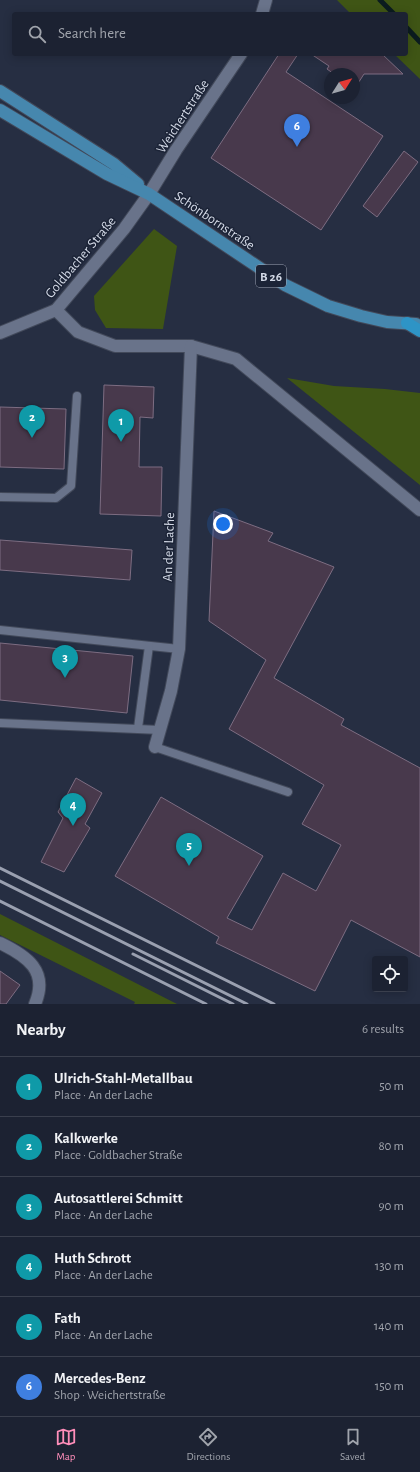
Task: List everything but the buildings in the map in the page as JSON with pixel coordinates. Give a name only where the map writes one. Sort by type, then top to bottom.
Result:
[{"type":"highway","points":[[408,323],[420,331]]},
{"type":"main road","name":"Schönbornstraße","points":[[0,91],[114,164],[149,194],[285,285],[328,306],[348,312],[387,322],[420,324]]},
{"type":"main road","name":"Schönbornstraße","points":[[0,110],[107,174],[149,194]]},
{"type":"street","points":[[263,12],[266,0]]},
{"type":"street","name":"Weichertstraße","points":[[149,194],[176,150],[240,56]]},
{"type":"street","name":"Goldbacher Straße","points":[[0,333],[56,310],[124,228],[149,194]]},
{"type":"street","points":[[56,310],[78,332],[115,346],[191,346],[236,359],[420,510]]},
{"type":"street","name":"An der Lache","points":[[155,747],[171,691],[179,649],[191,346]]},
{"type":"street","points":[[0,943],[13,949],[28,960],[36,969],[39,979],[39,994],[35,1004]]},
{"type":"lane","points":[[0,497],[56,498],[71,486],[77,396]]},
{"type":"lane","points":[[0,630],[179,649]]},
{"type":"lane","points":[[138,728],[149,646]]},
{"type":"lane","points":[[0,722],[160,730]]},
{"type":"lane","points":[[155,747],[288,792]]},
{"type":"green space","points":[[337,0],[420,0],[420,79],[396,56],[408,56],[408,12],[349,12]]},
{"type":"green space","points":[[154,229],[177,246],[163,329],[106,328],[95,310],[94,296]]},
{"type":"green space","points":[[287,378],[334,386],[420,393],[420,485]]},
{"type":"green space","points":[[0,914],[177,1004],[134,1004],[135,1002],[0,935]]},
{"type":"waterway","points":[[380,0],[392,12]]},
{"type":"waterway","points":[[408,29],[420,42]]},
{"type":"railway","points":[[0,868],[274,1004]]},
{"type":"railway","points":[[0,881],[247,1004]]},
{"type":"railway","points":[[0,901],[206,1004]]},
{"type":"railway","points":[[133,954],[233,1004]]},
{"type":"place","name":"Mercedes-Benz","points":[[297,147]]},
{"type":"place","name":"Kalkwerke","points":[[32,438]]},
{"type":"place","name":"Ulrich-Stahl-Metallbau","points":[[121,442]]},
{"type":"place","name":"Autosattlerei Schmitt","points":[[65,678]]},
{"type":"place","name":"Huth Schrott","points":[[73,826]]},
{"type":"place","name":"Fath","points":[[189,866]]}]
